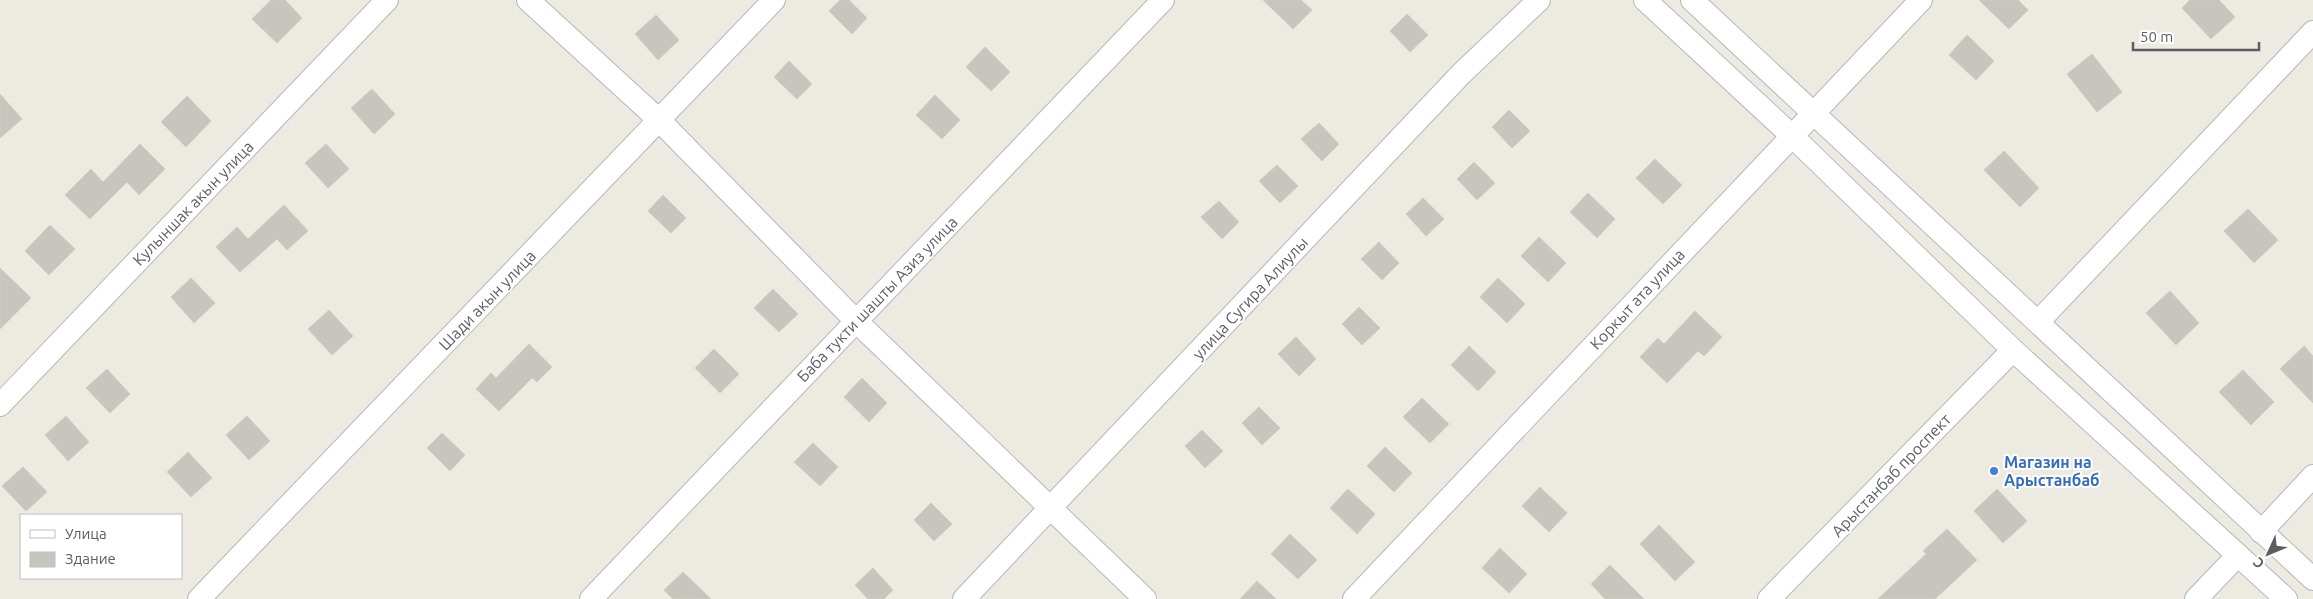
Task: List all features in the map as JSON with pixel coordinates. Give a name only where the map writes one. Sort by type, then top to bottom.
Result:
[{"type":"street","name":"Кулыншак акын улица","points":[[0,406],[386,0]]},
{"type":"street","points":[[528,0],[660,120],[856,322],[1145,599]]},
{"type":"street","name":"Шади акын улица","points":[[199,599],[774,0]]},
{"type":"street","name":"Баба тукти шашты Азиз улица","points":[[591,599],[1163,0]]},
{"type":"street","name":"улица Сугира Алиулы","points":[[964,599],[1462,73],[1539,0]]},
{"type":"street","points":[[1645,0],[1791,136],[2013,350],[2286,599]]},
{"type":"street","points":[[1692,0],[2313,579]]},
{"type":"street","name":"Коркыт ата улица","points":[[1354,599],[1921,0]]},
{"type":"street","points":[[2038,322],[2313,32]]},
{"type":"street","name":"Арыстанбаб проспект","points":[[1769,599],[2013,350]]},
{"type":"street","points":[[2261,532],[2313,476]]},
{"type":"street","points":[[2196,599],[2238,555]]},
{"type":"building","points":[[271,0],[285,0],[302,18],[277,43],[252,19]]},
{"type":"building","points":[[840,0],[849,0],[867,18],[852,34],[829,11]]},
{"type":"building","points":[[1263,0],[1301,0],[1312,10],[1293,29]]},
{"type":"building","points":[[1979,0],[2018,0],[2028,10],[2009,29]]},
{"type":"building","points":[[2190,0],[2219,0],[2235,17],[2211,39],[2182,8]]},
{"type":"building","points":[[1407,14],[1428,35],[1410,52],[1390,31]]},
{"type":"building","points":[[656,15],[679,40],[658,60],[635,34]]},
{"type":"building","points":[[1967,35],[1994,61],[1976,80],[1949,55]]},
{"type":"building","points":[[985,47],[1010,72],[991,91],[966,67]]},
{"type":"building","points":[[2092,54],[2122,92],[2097,112],[2067,74]]},
{"type":"building","points":[[789,61],[812,84],[797,99],[774,77]]},
{"type":"building","points":[[372,89],[395,114],[374,134],[351,108]]},
{"type":"building","points":[[0,94],[22,119],[0,138]]},
{"type":"building","points":[[935,95],[960,120],[942,139],[916,115]]},
{"type":"building","points":[[187,96],[211,121],[186,147],[161,122]]},
{"type":"building","points":[[1509,110],[1530,131],[1512,148],[1492,127]]},
{"type":"building","points":[[1319,123],[1339,144],[1322,161],[1301,139]]},
{"type":"building","points":[[140,144],[165,169],[139,195],[127,182],[90,219],[65,195],[91,169],[103,182]]},
{"type":"building","points":[[326,144],[349,169],[328,188],[305,163]]},
{"type":"building","points":[[2004,151],[2039,188],[2020,207],[1984,170]]},
{"type":"building","points":[[1655,159],[1682,185],[1663,204],[1636,178]]},
{"type":"building","points":[[1474,162],[1495,183],[1477,200],[1457,179]]},
{"type":"building","points":[[1277,165],[1298,186],[1280,203],[1259,181]]},
{"type":"building","points":[[1588,193],[1615,219],[1597,238],[1570,212]]},
{"type":"building","points":[[663,195],[686,218],[671,233],[648,211]]},
{"type":"building","points":[[1423,198],[1444,219],[1426,236],[1406,214]]},
{"type":"building","points":[[1219,201],[1239,222],[1222,239],[1201,217]]},
{"type":"building","points":[[284,205],[308,231],[287,250],[277,239],[240,272],[216,247],[237,227],[248,239]]},
{"type":"building","points":[[2248,209],[2278,240],[2254,263],[2224,231]]},
{"type":"building","points":[[50,225],[75,249],[49,275],[25,251]]},
{"type":"building","points":[[1539,237],[1566,263],[1548,282],[1521,256]]},
{"type":"building","points":[[1379,242],[1399,263],[1382,280],[1361,259]]},
{"type":"building","points":[[0,268],[31,298],[0,329]]},
{"type":"building","points":[[191,278],[215,303],[194,323],[171,297]]},
{"type":"building","points":[[1498,278],[1525,304],[1507,323],[1480,297]]},
{"type":"building","points":[[773,289],[798,314],[779,332],[754,308]]},
{"type":"building","points":[[2170,291],[2199,323],[2176,345],[2146,313]]},
{"type":"building","points":[[1359,307],[1380,328],[1362,345],[1342,324]]},
{"type":"building","points":[[329,310],[353,336],[332,355],[308,329]]},
{"type":"building","points":[[1695,311],[1722,337],[1704,356],[1698,351],[1667,383],[1640,357],[1658,338],[1664,344]]},
{"type":"building","points":[[1296,337],[1316,359],[1299,376],[1278,354]]},
{"type":"building","points":[[529,344],[552,367],[537,382],[532,378],[499,411],[476,389],[491,373],[496,378]]},
{"type":"building","points":[[1469,346],[1496,372],[1478,391],[1451,365]]},
{"type":"building","points":[[2304,346],[2313,356],[2313,403],[2280,369]]},
{"type":"building","points":[[714,349],[739,374],[720,393],[695,368]]},
{"type":"building","points":[[107,369],[130,394],[110,413],[86,388]]},
{"type":"building","points":[[2243,370],[2274,402],[2251,425],[2219,392]]},
{"type":"building","points":[[862,378],[887,403],[869,422],[844,397]]},
{"type":"building","points":[[1422,398],[1449,424],[1430,443],[1403,417]]},
{"type":"building","points":[[1259,407],[1280,428],[1262,445],[1242,423]]},
{"type":"building","points":[[66,416],[89,442],[68,461],[45,435]]},
{"type":"building","points":[[247,416],[270,441],[249,460],[226,435]]},
{"type":"building","points":[[1202,430],[1223,451],[1205,468],[1185,446]]},
{"type":"building","points":[[442,433],[465,455],[450,471],[427,448]]},
{"type":"building","points":[[813,443],[838,467],[820,486],[794,462]]},
{"type":"building","points":[[1385,447],[1412,473],[1394,492],[1367,466]]},
{"type":"building","points":[[188,452],[212,478],[191,497],[167,472]]},
{"type":"building","points":[[23,467],[47,492],[26,511],[2,486]]},
{"type":"building","points":[[1540,487],[1567,513],[1549,532],[1522,506]]},
{"type":"building","points":[[1348,489],[1375,514],[1357,534],[1330,508]]},
{"type":"building","points":[[1997,489],[2027,521],[2003,543],[1974,511]]},
{"type":"building","points":[[931,503],[952,524],[934,541],[914,520]]},
{"type":"building","points":[[1659,525],[1695,562],[1675,581],[1640,544]]},
{"type":"building","points":[[1947,529],[1977,560],[1935,599],[1878,599],[1926,554],[1923,551]]},
{"type":"building","points":[[1290,534],[1317,560],[1298,579],[1271,554]]},
{"type":"building","points":[[1500,548],[1527,574],[1509,593],[1482,568]]},
{"type":"building","points":[[1610,565],[1644,599],[1605,599],[1591,584]]},
{"type":"building","points":[[873,568],[893,590],[884,599],[868,599],[855,585]]},
{"type":"building","points":[[683,572],[711,599],[673,599],[664,590]]},
{"type":"building","points":[[1257,581],[1276,599],[1240,599]]},
{"type":"place","name":"Магазин на Арыстанбаб","points":[[1994,471]]}]
